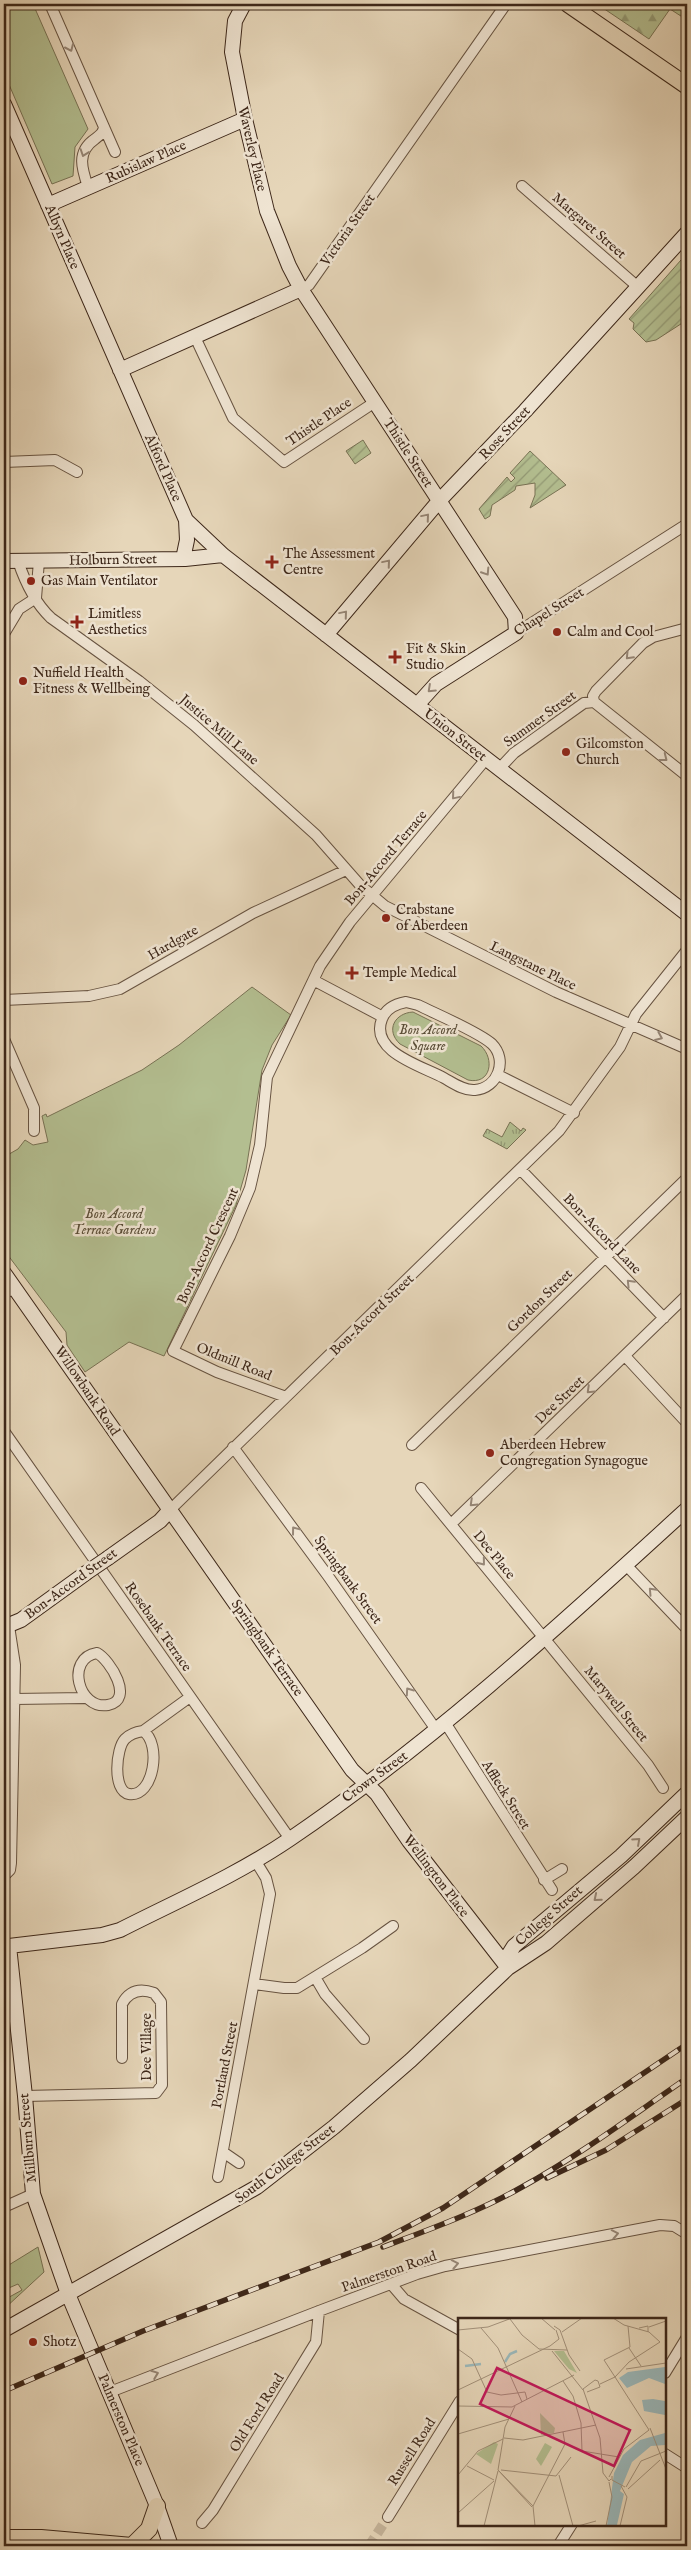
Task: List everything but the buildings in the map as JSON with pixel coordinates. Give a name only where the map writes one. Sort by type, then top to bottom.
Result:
[{"type":"main road","points":[[568,4],[687,86]]},
{"type":"main road","points":[[4,2538],[41,2538],[132,2546],[149,2529],[157,2506]]},
{"type":"street","points":[[50,4],[115,152]]},
{"type":"street","name":"Waverley Place","points":[[244,4],[235,21],[232,52],[245,119],[267,211],[289,266],[301,289]]},
{"type":"street","name":"Victoria Street","points":[[120,370],[309,285],[506,4]]},
{"type":"street","name":"Albyn Place","points":[[4,104],[120,370]]},
{"type":"street","name":"Rubislaw Place","points":[[48,205],[245,119]]},
{"type":"street","points":[[88,187],[82,168],[82,155],[86,146],[102,134],[104,127]]},
{"type":"street","name":"Margaret Street","points":[[522,186],[638,287]]},
{"type":"street","name":"Rose Street","points":[[326,635],[439,501],[513,424],[686,236]]},
{"type":"street","name":"Thistle Street","points":[[301,289],[515,617],[516,633]]},
{"type":"street","name":"Thistle Place","points":[[195,336],[233,418],[284,462],[375,402]]},
{"type":"street","name":"Alford Place","points":[[120,370],[186,520],[223,555]]},
{"type":"street","points":[[4,462],[55,460],[77,472]]},
{"type":"street","points":[[183,558],[187,540],[186,520]]},
{"type":"street","name":"Chapel Street","points":[[417,705],[435,685],[687,524]]},
{"type":"street","name":"Union Street","points":[[223,555],[687,914]]},
{"type":"street","name":"Holburn Street","points":[[4,561],[183,558],[223,555]]},
{"type":"street","name":"Justice Mill Lane","points":[[18,561],[26,583],[46,613],[63,628],[139,681],[215,743],[316,835],[346,870],[372,896]]},
{"type":"street","points":[[4,634],[19,609],[36,598],[39,561]]},
{"type":"street","points":[[515,617],[522,622],[531,623]]},
{"type":"street","name":"Summer Street","points":[[499,768],[514,753],[584,703],[594,702],[593,696],[596,691],[638,646],[653,637],[687,628]]},
{"type":"street","points":[[594,702],[687,776]]},
{"type":"street","name":"Bon-Accord Terrace","points":[[315,981],[320,966],[337,940],[486,759]]},
{"type":"street","name":"Hardgate","points":[[4,1000],[89,996],[120,989],[253,913],[346,870]]},
{"type":"street","name":"Langstane Place","points":[[372,896],[409,920],[556,992],[687,1049]]},
{"type":"street","name":"Bon-Accord Street","points":[[6,1627],[160,1521],[233,1447],[521,1170],[574,1113],[620,1047],[636,1014],[687,950]]},
{"type":"street","points":[[315,981],[383,1016]]},
{"type":"street","name":"Bon-Accord Crescent","points":[[173,1351],[230,1236],[250,1188],[260,1145],[267,1077],[280,1046],[315,981]]},
{"type":"street","points":[[399,1003],[418,1005],[492,1045],[500,1060],[498,1074],[484,1088],[467,1089],[459,1086],[386,1046],[380,1030],[383,1016],[388,1009],[399,1003]]},
{"type":"street","points":[[4,1039],[34,1108],[34,1131]]},
{"type":"street","points":[[498,1074],[574,1113]]},
{"type":"street","name":"Bon-Accord Lane","points":[[521,1170],[664,1318]]},
{"type":"street","name":"Gordon Street","points":[[412,1444],[687,1178]]},
{"type":"street","name":"Willowbank Road","points":[[4,1273],[9,1291],[170,1510]]},
{"type":"street","name":"Dee Street","points":[[451,1524],[687,1295]]},
{"type":"street","name":"Oldmill Road","points":[[173,1351],[217,1372],[286,1397]]},
{"type":"street","points":[[625,1356],[687,1424]]},
{"type":"street","name":"Rosebank Terrace","points":[[4,1431],[290,1840]]},
{"type":"street","name":"Springbank Street","points":[[233,1447],[442,1728]]},
{"type":"street","name":"Dee Place","points":[[421,1488],[545,1639]]},
{"type":"street","name":"Crown Street","points":[[6,1947],[102,1935],[120,1930],[290,1840],[442,1728],[545,1639],[687,1509]]},
{"type":"street","name":"Springbank Terrace","points":[[170,1510],[352,1770],[365,1784]]},
{"type":"street","points":[[626,1565],[687,1629]]},
{"type":"street","points":[[4,1876],[10,1870],[12,1863],[15,1665],[6,1627]]},
{"type":"street","name":"Marywell Street","points":[[545,1639],[648,1765],[664,1788]]},
{"type":"street","points":[[14,1699],[86,1698],[94,1704],[112,1704],[120,1692],[120,1685],[114,1672],[102,1656],[97,1653],[88,1654],[81,1660],[79,1670],[86,1698]]},
{"type":"street","points":[[143,1731],[149,1735],[154,1747],[149,1780],[145,1788],[134,1794],[126,1793],[121,1789],[118,1776],[120,1750],[125,1739],[143,1731],[190,1697]]},
{"type":"street","name":"Affleck Street","points":[[442,1728],[552,1890]]},
{"type":"street","name":"Wellington Place","points":[[365,1784],[377,1794],[414,1848],[508,1968]]},
{"type":"street","name":"College Street","points":[[508,1968],[509,1954],[514,1946],[621,1856],[687,1793]]},
{"type":"street","name":"College Street","points":[[508,1968],[546,1943],[634,1867],[687,1817]]},
{"type":"street","name":"Portland Street","points":[[218,2177],[270,1894],[266,1878],[255,1860]]},
{"type":"street","points":[[544,1880],[562,1869]]},
{"type":"street","points":[[254,1984],[297,1988],[362,1948],[393,1926]]},
{"type":"street","name":"Millburn Street","points":[[6,1947],[25,2096],[33,2194],[68,2294]]},
{"type":"street","name":"South College Street","points":[[4,2330],[257,2187],[348,2115],[411,2060],[508,1968]]},
{"type":"street","points":[[315,1977],[325,1994],[364,2038]]},
{"type":"street","name":"Dee Village","points":[[25,2096],[156,2093],[160,2090],[162,2085],[161,2002],[154,1992],[137,1990],[125,1998],[122,2004],[122,2058]]},
{"type":"street","points":[[223,2152],[239,2163]]},
{"type":"street","points":[[4,2207],[33,2194]]},
{"type":"street","name":"Palmerston Road","points":[[110,2392],[319,2311],[445,2266],[660,2225],[670,2225],[687,2234]]},
{"type":"street","points":[[392,2285],[404,2299],[458,2329]]},
{"type":"street","name":"Palmerston Place","points":[[68,2294],[157,2506],[171,2546]]},
{"type":"street","name":"Old Ford Road","points":[[202,2523],[213,2510],[316,2342],[319,2311]]},
{"type":"street","points":[[666,2371],[687,2337]]},
{"type":"street","name":"Russell Road","points":[[388,2517],[458,2404]]},
{"type":"street","points":[[666,2455],[687,2468]]},
{"type":"street","points":[[558,2546],[571,2525]]},
{"type":"green space","points":[[4,4],[33,4],[88,129],[75,147],[73,176],[52,184],[4,73]]},
{"type":"green space","points":[[597,4],[687,4],[687,20],[670,9],[649,39]]},
{"type":"green space","points":[[681,260],[687,261],[687,320],[656,340],[646,342],[633,329],[634,323],[629,319]]},
{"type":"green space","points":[[363,440],[371,453],[355,464],[346,451]]},
{"type":"green space","points":[[530,451],[566,485],[530,508],[535,495],[535,483],[516,486],[515,490],[492,505],[490,516],[485,519],[479,509],[507,477],[511,482],[515,478],[510,473]]},
{"type":"green space","name":"Bon Accord Terrace Gardens","points":[[252,987],[291,1015],[272,1045],[262,1070],[246,1170],[236,1205],[164,1356],[129,1342],[85,1372],[67,1345],[66,1332],[4,1250],[4,1157],[18,1149],[25,1140],[33,1145],[48,1142],[42,1116],[46,1114],[47,1117],[142,1070],[179,1045]]},
{"type":"green space","name":"Bon Accord Square","points":[[413,1012],[481,1046],[488,1058],[489,1064],[486,1075],[476,1081],[468,1080],[400,1044],[393,1033],[394,1023],[401,1015]]},
{"type":"green space","points":[[510,1122],[521,1131],[523,1128],[526,1130],[507,1149],[483,1136],[487,1129],[502,1137]]},
{"type":"green space","points":[[38,2247],[44,2272],[4,2309],[4,2300],[22,2290],[18,2284],[4,2290],[4,2268]]},
{"type":"tunnel","points":[[369,2546],[388,2517]]},
{"type":"railway","points":[[4,2391],[143,2331],[379,2242],[443,2208],[687,2044]]},
{"type":"railway","points":[[383,2247],[471,2212],[544,2175],[687,2078]]},
{"type":"railway","points":[[547,2178],[606,2150],[687,2099]]},
{"type":"place","name":"The Assessment Centre","points":[[272,562]]},
{"type":"place","name":"Gas Main Ventilator","points":[[31,581]]},
{"type":"place","name":"Limitless Aesthetics","points":[[77,622]]},
{"type":"place","name":"Calm and Cool","points":[[557,632]]},
{"type":"place","name":"Fit & Skin Studio","points":[[395,657]]},
{"type":"place","name":"Nuffield Health Fitness & Wellbeing","points":[[23,681]]},
{"type":"place","name":"Gilcomston Church","points":[[566,752]]},
{"type":"place","name":"Crabstane of Aberdeen","points":[[386,918]]},
{"type":"place","name":"Temple Medical","points":[[352,973]]},
{"type":"place","name":"Aberdeen Hebrew Congregation Synagogue","points":[[490,1453]]},
{"type":"place","name":"Shotz","points":[[33,2342]]}]
